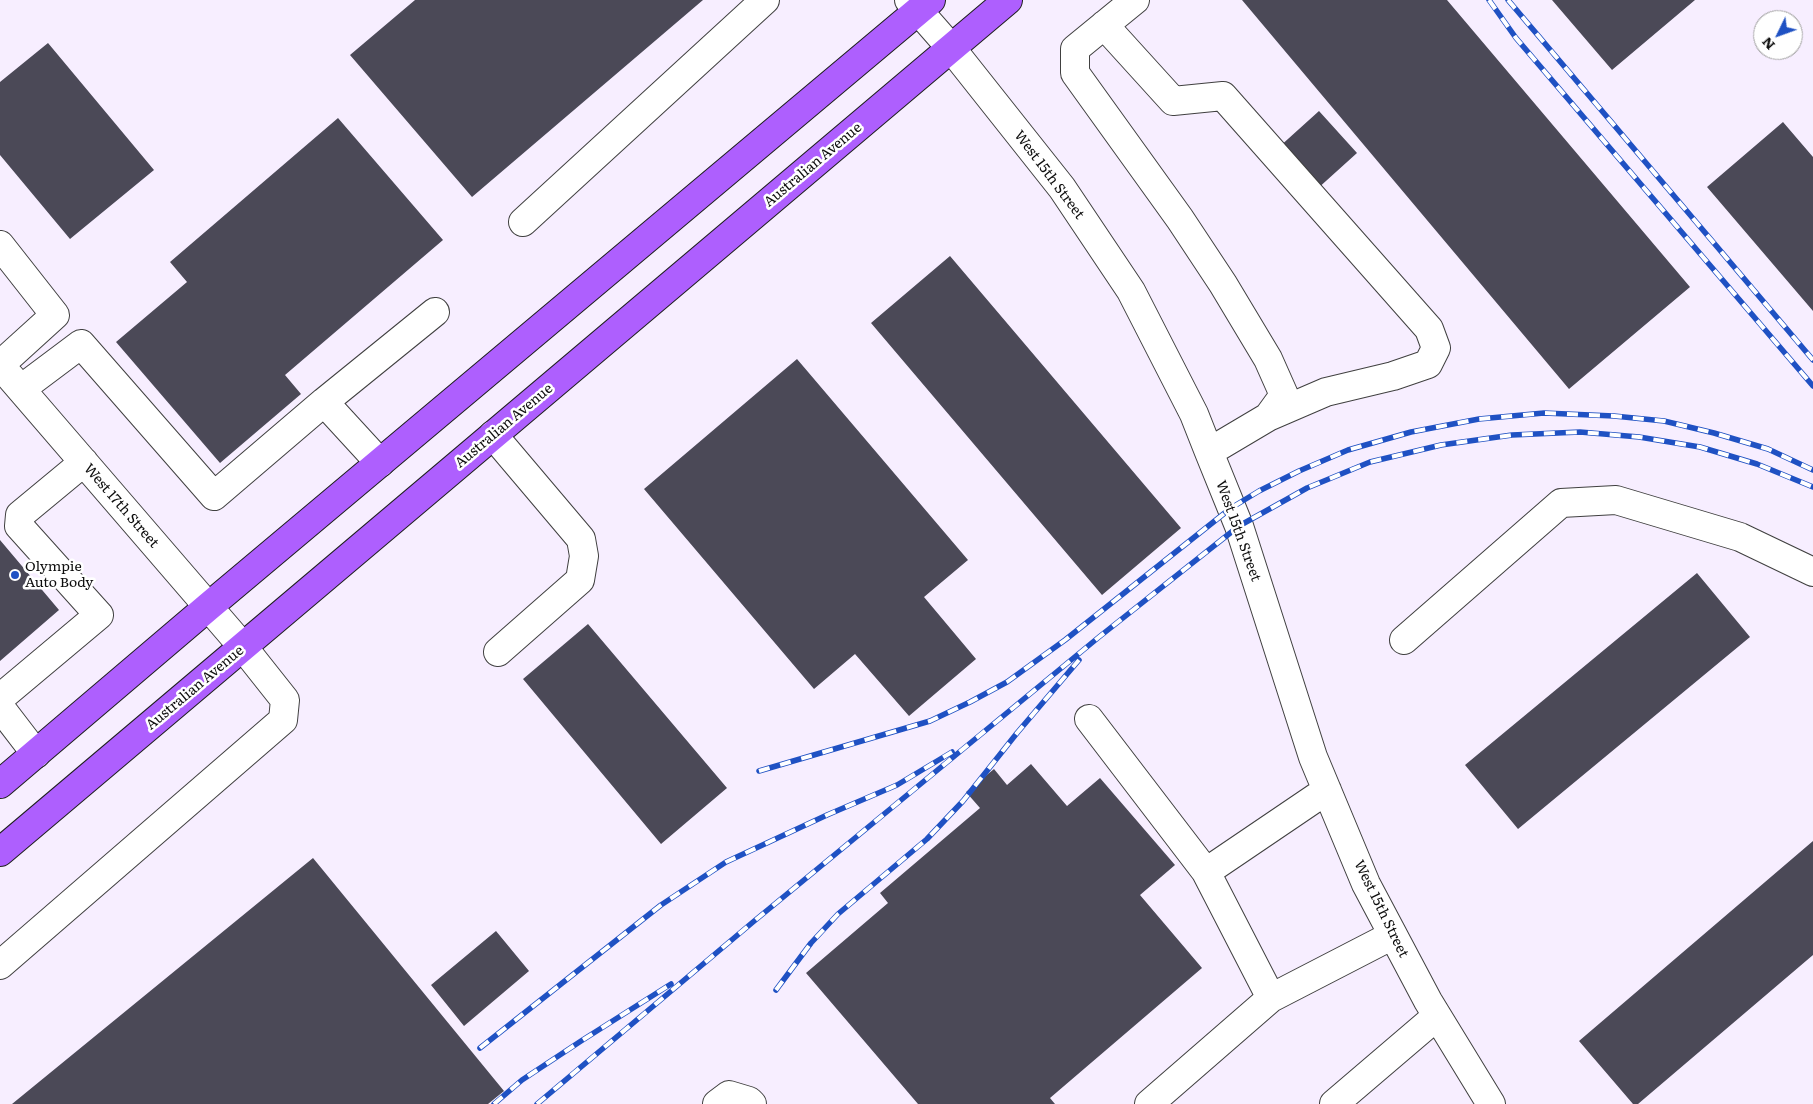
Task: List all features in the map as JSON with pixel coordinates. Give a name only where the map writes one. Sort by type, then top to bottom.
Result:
[{"type":"main road","name":"Australian Avenue","points":[[0,852],[1008,0]]},
{"type":"main road","points":[[0,784],[919,4]]},
{"type":"street","points":[[523,222],[765,0]]},
{"type":"street","points":[[1135,0],[1075,49],[1075,73],[1180,219],[1223,284],[1268,359],[1284,395],[1268,417]]},
{"type":"street","name":"West 15th Street","points":[[919,4],[951,48],[1062,188],[1131,291],[1194,414],[1239,526],[1313,757],[1366,884],[1437,1016],[1491,1104]]},
{"type":"street","points":[[1104,25],[1173,101],[1222,96],[1430,329],[1436,348],[1428,364],[1394,376],[1326,392],[1268,417],[1209,452]]},
{"type":"street","points":[[0,245],[56,315],[0,365]]},
{"type":"street","points":[[21,389],[81,344],[214,496],[324,402],[435,312]]},
{"type":"street","name":"West 17th Street","points":[[0,365],[243,647],[284,700],[283,720],[0,965]]},
{"type":"street","points":[[324,402],[380,463]]},
{"type":"street","points":[[493,435],[581,540],[584,556],[580,580],[498,652]]},
{"type":"street","points":[[0,698],[99,615],[19,526],[20,515],[84,462]]},
{"type":"street","points":[[1404,640],[1560,503],[1616,500],[1740,537],[1813,572]]},
{"type":"street","points":[[0,706],[36,754]]},
{"type":"street","points":[[1089,719],[1206,872],[1271,998]]},
{"type":"street","points":[[1206,872],[1327,790]]},
{"type":"street","points":[[1149,1104],[1271,998],[1394,936]]},
{"type":"street","points":[[1334,1104],[1437,1016]]},
{"type":"street","points":[[717,1104],[729,1095],[749,1101],[752,1104]]},
{"type":"building","points":[[415,0],[703,0],[472,197],[350,55]]},
{"type":"building","points":[[1242,0],[1447,0],[1690,287],[1569,389]]},
{"type":"building","points":[[1552,0],[1695,0],[1612,70]]},
{"type":"building","points":[[48,43],[154,170],[70,239],[0,155],[0,82]]},
{"type":"building","points":[[1319,111],[1357,153],[1316,190],[1278,148]]},
{"type":"building","points":[[338,118],[443,240],[285,375],[301,394],[220,463],[116,342],[187,282],[170,262]]},
{"type":"building","points":[[1783,122],[1813,157],[1813,311],[1707,187]]},
{"type":"building","points":[[950,256],[1181,528],[1102,595],[871,323]]},
{"type":"building","points":[[797,359],[968,560],[924,597],[976,659],[909,716],[855,654],[814,689],[644,489]]},
{"type":"building","name":"Olympie Auto Body","points":[[0,540],[59,610],[0,661]]},
{"type":"building","points":[[1697,573],[1750,637],[1518,829],[1465,765]]},
{"type":"building","points":[[588,624],[727,788],[661,844],[523,679]]},
{"type":"building","points":[[1031,764],[1067,806],[1100,778],[1175,865],[1140,895],[1202,968],[1050,1098],[1055,1104],[918,1104],[806,973],[888,903],[880,893],[980,808],[966,792],[994,769],[1007,785]]},
{"type":"building","points":[[1813,841],[1813,955],[1638,1104],[1633,1104],[1579,1041]]},
{"type":"building","points":[[313,858],[504,1091],[488,1104],[12,1104]]},
{"type":"building","points":[[496,931],[529,971],[464,1026],[431,985]]},
{"type":"railway","points":[[1489,0],[1516,38],[1813,386]]},
{"type":"railway","points":[[1508,0],[1813,360]]},
{"type":"railway","points":[[759,771],[930,721],[970,702],[1007,682],[1065,640],[1231,508],[1259,491],[1299,471],[1348,450],[1411,432],[1479,419],[1544,413],[1614,416],[1664,421],[1714,433],[1768,449],[1813,470]]},
{"type":"railway","points":[[537,1104],[753,922],[1099,637],[1239,526],[1307,488],[1370,462],[1441,445],[1512,435],[1580,432],[1639,437],[1700,447],[1757,464],[1813,487]]},
{"type":"railway","points":[[776,990],[811,943],[838,914],[927,839],[963,801],[1017,733],[1079,660]]},
{"type":"railway","points":[[480,1048],[661,905],[726,862],[897,785],[952,752]]},
{"type":"railway","points":[[494,1104],[522,1080],[671,984]]},
{"type":"place","name":"Olympie Auto Body","points":[[15,575]]}]
